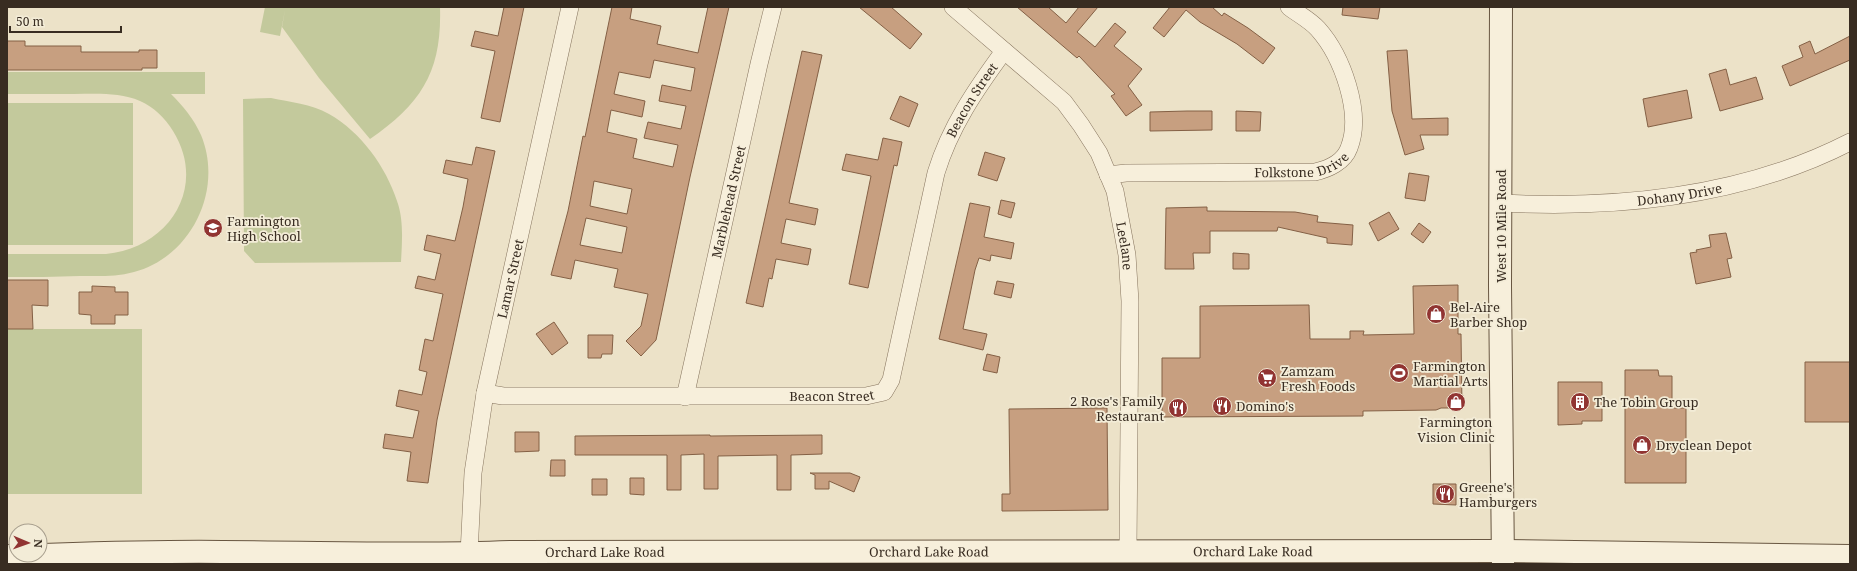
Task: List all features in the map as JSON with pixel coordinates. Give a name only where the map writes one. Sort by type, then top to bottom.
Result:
[{"type":"main road","name":"West 10 Mile Road","points":[[1501,7],[1500,203],[1504,558]]},
{"type":"main road","name":"Orchard Lake Road","points":[[7,556],[222,552],[305,559],[469,554],[702,558],[1056,558],[1128,552],[1504,558],[1850,556]]},
{"type":"street","name":"Lamar Street","points":[[469,554],[473,473],[485,393],[570,7]]},
{"type":"street","name":"Marblehead Street","points":[[685,397],[773,7]]},
{"type":"street","name":"Leelane","points":[[953,7],[1064,102],[1099,153],[1115,191],[1127,255],[1130,301],[1128,552]]},
{"type":"street","name":"Folkstone Drive","points":[[1108,174],[1315,172],[1327,169],[1341,159],[1349,150],[1353,134],[1353,116],[1346,82],[1334,52],[1317,29],[1289,7]]},
{"type":"street","name":"Beacon Street","points":[[485,393],[503,396],[685,397],[866,396],[884,392],[891,380],[936,173],[943,150],[959,116],[979,85],[1004,51]]},
{"type":"street","name":"Dohany Drive","points":[[1500,203],[1592,204],[1675,197],[1765,176],[1850,142]]},
{"type":"green space","points":[[265,7],[440,7],[440,30],[437,50],[425,84],[416,98],[403,112],[388,126],[370,139],[319,78],[282,27],[285,10],[280,36],[260,32]]},
{"type":"green space","points":[[7,72],[205,72],[205,94],[171,94],[188,113],[201,135],[207,156],[208,178],[205,199],[198,218],[186,237],[172,252],[154,264],[134,272],[120,275],[7,277],[7,254],[106,254],[128,249],[148,240],[164,227],[176,211],[184,193],[186,173],[183,152],[173,131],[159,113],[145,103],[124,96],[107,94],[7,94]]},
{"type":"green space","points":[[271,98],[308,106],[329,114],[352,130],[362,140],[379,163],[392,188],[399,208],[402,231],[401,262],[255,263],[244,251],[243,99]]},
{"type":"green space","points":[[7,103],[133,103],[133,245],[7,245]]},
{"type":"green space","points":[[7,329],[142,329],[142,494],[7,494]]},
{"type":"building","points":[[504,7],[524,7],[500,122],[481,118],[495,51],[471,46],[475,31],[498,36]]},
{"type":"building","points":[[612,7],[632,7],[630,19],[661,26],[657,44],[698,53],[708,7],[729,7],[690,177],[656,340],[641,356],[626,341],[641,326],[648,294],[614,287],[618,269],[575,260],[571,279],[551,275],[568,211],[583,136],[585,137]],"holes":[[[654,60],[695,68],[691,91],[662,85],[659,101],[686,106],[681,129],[648,122],[644,138],[678,145],[673,167],[633,158],[637,139],[607,132],[611,110],[642,117],[645,101],[614,94],[619,72],[650,78]],[[594,181],[632,189],[627,214],[590,206]],[[586,218],[627,227],[622,253],[580,245]]]},
{"type":"building","points":[[859,7],[891,7],[922,34],[910,49]]},
{"type":"building","points":[[1017,7],[1048,7],[1066,23],[1079,7],[1098,7],[1077,32],[1095,47],[1115,23],[1126,32],[1114,46],[1142,69],[1128,86],[1142,105],[1126,116],[1111,96],[1115,94],[1079,56],[1077,58]]},
{"type":"building","points":[[1170,7],[1212,7],[1222,16],[1224,13],[1248,28],[1275,48],[1263,64],[1237,44],[1200,22],[1186,10],[1164,37],[1153,28]]},
{"type":"building","points":[[1343,7],[1380,7],[1378,19],[1342,15]]},
{"type":"building","points":[[1850,36],[1850,60],[1790,86],[1782,66],[1803,57],[1799,46],[1810,41],[1815,54]]},
{"type":"building","points":[[7,41],[25,41],[25,46],[81,46],[81,52],[139,52],[139,50],[157,50],[157,68],[142,68],[142,70],[7,70]]},
{"type":"building","points":[[1407,50],[1412,119],[1448,118],[1448,135],[1420,135],[1424,149],[1405,155],[1392,111],[1387,51]]},
{"type":"building","points":[[802,51],[822,55],[789,203],[818,209],[815,225],[786,219],[781,243],[811,249],[808,265],[776,259],[772,279],[769,278],[763,307],[746,303]]},
{"type":"building","points":[[1726,69],[1730,85],[1756,77],[1763,99],[1720,111],[1709,74]]},
{"type":"building","points":[[1687,90],[1692,118],[1648,127],[1643,99]]},
{"type":"building","points":[[900,96],[918,104],[909,127],[890,119]]},
{"type":"building","points":[[1212,111],[1212,130],[1150,131],[1150,112]]},
{"type":"building","points":[[1236,111],[1261,112],[1260,131],[1236,131]]},
{"type":"building","points":[[883,138],[902,142],[897,166],[894,165],[868,288],[849,284],[871,176],[842,170],[846,154],[878,160]]},
{"type":"building","points":[[476,147],[495,151],[437,420],[428,483],[407,481],[411,452],[383,448],[385,434],[413,438],[419,411],[396,406],[399,390],[422,395],[427,372],[419,370],[425,339],[433,341],[443,294],[415,288],[418,276],[435,280],[441,254],[424,250],[427,235],[455,241],[468,179],[443,173],[446,160],[472,165]]},
{"type":"building","points":[[985,152],[1005,158],[997,181],[978,175]]},
{"type":"building","points":[[1409,173],[1429,176],[1425,201],[1405,198]]},
{"type":"building","points":[[1001,200],[1015,203],[1011,218],[998,214]]},
{"type":"building","points":[[970,203],[990,207],[984,237],[1014,243],[1011,259],[991,255],[990,261],[979,258],[975,270],[963,329],[987,334],[983,350],[939,339]]},
{"type":"building","points":[[1207,207],[1207,211],[1295,212],[1318,216],[1317,222],[1353,225],[1352,245],[1327,243],[1327,238],[1278,227],[1277,231],[1210,231],[1210,253],[1193,253],[1194,269],[1165,269],[1166,208]]},
{"type":"building","points":[[1389,212],[1399,229],[1378,241],[1369,223]]},
{"type":"building","points":[[1419,223],[1431,232],[1423,243],[1411,234]]},
{"type":"building","points":[[1726,233],[1732,258],[1727,259],[1731,277],[1696,284],[1690,253],[1697,252],[1696,250],[1711,247],[1709,235]]},
{"type":"building","points":[[1233,253],[1249,254],[1249,269],[1233,269]]},
{"type":"building","points":[[7,280],[48,280],[48,306],[32,305],[33,329],[7,329]]},
{"type":"building","points":[[997,281],[1014,284],[1011,298],[994,294]]},
{"type":"building","points":[[1458,285],[1458,334],[1461,334],[1462,408],[1441,408],[1436,410],[1363,411],[1363,416],[1162,417],[1162,358],[1200,358],[1200,306],[1309,305],[1310,339],[1350,339],[1350,331],[1364,331],[1363,335],[1414,334],[1413,286]]},
{"type":"building","points":[[92,286],[115,287],[115,292],[128,292],[128,315],[115,315],[115,324],[91,324],[91,315],[79,314],[79,292],[92,292]]},
{"type":"building","points":[[554,322],[568,343],[552,355],[536,334]]},
{"type":"building","points":[[588,335],[613,335],[612,354],[602,354],[601,358],[588,358]]},
{"type":"building","points":[[987,354],[1000,357],[997,373],[983,370]]},
{"type":"building","points":[[1805,362],[1850,362],[1850,422],[1805,422]]},
{"type":"building","name":"Dryclean Depot","points":[[1625,370],[1658,370],[1659,376],[1672,376],[1672,408],[1686,408],[1686,483],[1625,483]]},
{"type":"building","name":"The Tobin Group","points":[[1558,382],[1602,382],[1602,421],[1582,421],[1582,424],[1558,425]]},
{"type":"building","points":[[1107,408],[1108,510],[1002,511],[1002,494],[1010,494],[1009,409]]},
{"type":"building","points":[[515,432],[539,432],[539,451],[515,452]]},
{"type":"building","points":[[822,435],[822,454],[791,455],[791,490],[777,490],[777,455],[718,456],[718,489],[704,489],[704,454],[681,455],[681,490],[667,490],[667,455],[575,455],[575,436]]},
{"type":"building","points":[[551,460],[565,460],[565,476],[550,476]]},
{"type":"building","points":[[810,473],[850,473],[860,477],[854,492],[829,481],[829,489],[815,489],[815,475]]},
{"type":"building","points":[[630,478],[644,478],[644,495],[630,494]]},
{"type":"building","points":[[592,479],[607,479],[607,495],[592,495]]},
{"type":"building","name":"Greene's Hamburgers","points":[[1433,484],[1456,484],[1456,505],[1433,504]]},
{"type":"place","name":"Farmington High School","points":[[213,228]]},
{"type":"place","name":"Bel-Aire Barber Shop","points":[[1436,314]]},
{"type":"place","name":"Farmington Martial Arts","points":[[1399,373]]},
{"type":"place","name":"Zamzam Fresh Foods","points":[[1267,378]]},
{"type":"place","name":"Farmington Vision Clinic","points":[[1456,402]]},
{"type":"place","name":"The Tobin Group","points":[[1580,402]]},
{"type":"place","name":"Domino's","points":[[1222,406]]},
{"type":"place","name":"2 Rose's Family Restaurant","points":[[1178,408]]},
{"type":"place","name":"Dryclean Depot","points":[[1642,445]]},
{"type":"place","name":"Greene's Hamburgers","points":[[1445,494]]}]
